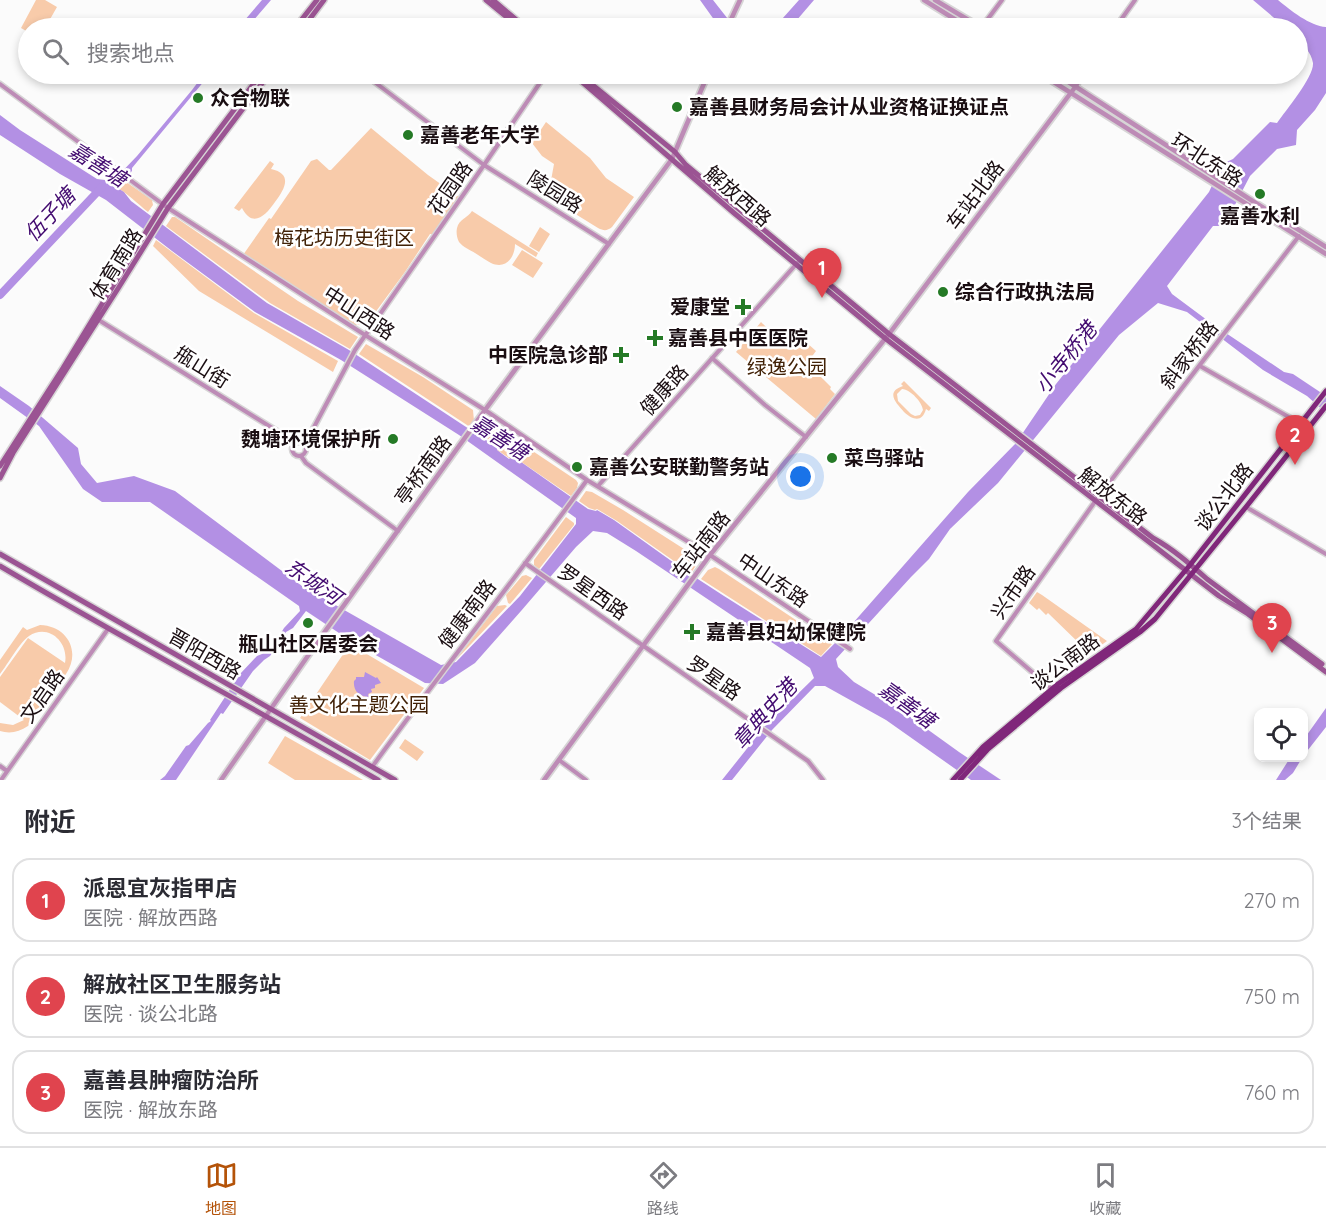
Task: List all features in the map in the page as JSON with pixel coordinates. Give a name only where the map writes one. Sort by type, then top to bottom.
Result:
[{"type":"main road","points":[[310,18],[322,0]]},
{"type":"main road","points":[[305,18],[322,0]]},
{"type":"main road","points":[[486,0],[508,18]]},
{"type":"main road","points":[[493,0],[514,18]]},
{"type":"main road","name":"体育南路","points":[[0,466],[166,206],[254,84]]},
{"type":"main road","name":"体育南路","points":[[166,206],[261,84]]},
{"type":"main road","name":"解放西路","points":[[585,84],[734,213],[887,336]]},
{"type":"main road","name":"解放西路","points":[[591,84],[675,152],[798,263]]},
{"type":"main road","name":"解放东路","points":[[887,336],[1015,436],[1190,564],[1326,669]]},
{"type":"main road","name":"谈公北路","points":[[1190,564],[1326,392]]},
{"type":"main road","name":"谈公北路","points":[[1196,569],[1326,406]]},
{"type":"main road","name":"体育南路","points":[[0,478],[23,433]]},
{"type":"main road","name":"解放东路","points":[[1098,498],[1185,571],[1326,669]]},
{"type":"main road","name":"晋阳西路","points":[[0,554],[395,780]]},
{"type":"main road","name":"谈公南路","points":[[953,780],[985,748],[1054,691],[1136,629],[1190,564]]},
{"type":"main road","name":"晋阳西路","points":[[0,566],[378,780]]},
{"type":"main road","name":"谈公南路","points":[[1054,691],[1140,632],[1155,619],[1196,569]]},
{"type":"main road","name":"谈公南路","points":[[960,780],[985,748]]},
{"type":"street","points":[[732,18],[740,0]]},
{"type":"street","points":[[924,0],[953,18]]},
{"type":"street","points":[[935,0],[965,18]]},
{"type":"street","points":[[989,18],[1002,0]]},
{"type":"street","points":[[1122,18],[1135,0]]},
{"type":"street","name":"中山西路","points":[[0,84],[166,206],[485,410],[587,480],[710,555]]},
{"type":"street","name":"陵园路","points":[[377,84],[484,165],[609,244]]},
{"type":"street","name":"花园路","points":[[305,444],[355,350],[539,84]]},
{"type":"street","name":"亭桥南路","points":[[220,780],[460,444],[672,159],[704,84]]},
{"type":"street","name":"环北东路","points":[[1057,84],[1205,173]]},
{"type":"street","name":"环北东路","points":[[1073,84],[1249,203],[1326,247]]},
{"type":"street","name":"车站北路","points":[[887,336],[1076,86]]},
{"type":"street","name":"环北东路","points":[[1300,234],[1326,254]]},
{"type":"street","name":"斜家桥路","points":[[1098,498],[1300,234]]},
{"type":"street","name":"健康路","points":[[598,486],[798,263]]},
{"type":"street","name":"甁山街","points":[[96,318],[294,443]]},
{"type":"street","name":"车站南路","points":[[544,780],[710,555],[887,336]]},
{"type":"street","points":[[712,358],[765,405],[806,437]]},
{"type":"street","points":[[1200,366],[1307,429]]},
{"type":"street","points":[[301,456],[306,451],[305,444],[294,443],[293,452],[398,531]]},
{"type":"street","name":"健康南路","points":[[372,767],[587,480]]},
{"type":"street","name":"兴市路","points":[[1054,691],[996,641],[1098,498]]},
{"type":"street","points":[[1246,507],[1326,554]]},
{"type":"street","name":"中山东路","points":[[710,555],[850,649]]},
{"type":"street","name":"罗星西路","points":[[525,563],[644,646]]},
{"type":"street","name":"文启路","points":[[1,780],[108,629]]},
{"type":"street","name":"罗星路","points":[[644,646],[807,761],[823,780]]},
{"type":"street","points":[[560,760],[586,780]]},
{"type":"street","points":[[0,766],[7,771]]},
{"type":"green space","points":[[36,0],[45,0],[57,7],[51,18],[26,18]]},
{"type":"green space","points":[[546,122],[590,158],[606,178],[634,197],[612,227],[602,230],[548,197],[554,164],[542,156],[532,143]]},
{"type":"green space","name":"梅花坊历史街区","points":[[371,128],[428,175],[459,197],[366,325],[353,325],[243,255],[311,161],[317,159],[331,170]]},
{"type":"green space","points":[[270,161],[274,164],[271,169],[278,171],[285,178],[284,188],[264,215],[255,219],[251,218],[242,208],[239,211],[234,208]]},
{"type":"green space","points":[[122,179],[152,200],[153,205],[148,212],[116,187]]},
{"type":"green space","points":[[472,211],[538,253],[536,257],[515,244],[509,261],[496,265],[465,247],[458,240],[457,228]]},
{"type":"green space","points":[[172,217],[298,301],[358,337],[350,349],[270,303],[166,226]]},
{"type":"green space","points":[[540,227],[550,234],[539,252],[529,246]]},
{"type":"green space","points":[[156,240],[254,313],[338,361],[333,372],[199,291],[153,246]]},
{"type":"green space","points":[[522,250],[543,263],[533,278],[512,265]]},
{"type":"green space","name":"绿逸公园","points":[[761,322],[786,346],[798,335],[816,351],[807,363],[835,394],[816,419],[736,352]]},
{"type":"green space","points":[[366,344],[423,377],[473,410],[474,421],[470,427],[359,354]]},
{"type":"green space","points":[[904,381],[931,408],[929,411],[926,409],[920,418],[907,415],[895,401],[894,391],[903,386],[901,384]],"holes":[[[902,389],[921,403],[923,410],[920,415],[911,414],[898,401],[897,394]]]},
{"type":"green space","points":[[494,425],[576,480],[577,488],[571,496],[517,459],[509,458],[497,450],[499,448],[497,446],[478,432],[483,426]]},
{"type":"green space","points":[[586,491],[592,492],[623,510],[695,556],[697,564],[691,573],[617,521],[579,501]]},
{"type":"green space","points":[[566,517],[574,525],[539,569],[534,565],[534,560]]},
{"type":"green space","points":[[715,567],[832,644],[821,656],[701,579],[708,570]]},
{"type":"green space","points":[[522,576],[532,578],[510,604],[508,603],[506,595]]},
{"type":"green space","points":[[1037,592],[1107,641],[1085,657],[1080,651],[1083,647],[1048,613],[1046,615],[1029,603]]},
{"type":"green space","points":[[497,606],[507,606],[455,661]]},
{"type":"green space","points":[[40,625],[50,626],[64,635],[72,649],[70,666],[28,726],[14,732],[0,731],[0,723],[13,725],[24,720],[0,702],[0,677],[28,638],[65,663],[61,642],[50,634],[36,633],[29,636],[21,643],[0,674],[0,660],[23,627],[27,630]]},
{"type":"green space","name":"善文化主题公园","points":[[350,644],[424,688],[370,760],[300,718]]},
{"type":"green space","points":[[285,736],[363,780],[295,780],[268,763]]},
{"type":"green space","points":[[405,739],[424,752],[417,761],[399,748]]},
{"type":"shaded area","points":[[262,0],[271,0],[256,18],[247,18]]},
{"type":"shaded area","points":[[700,0],[713,0],[727,18],[713,18]]},
{"type":"shaded area","points":[[799,0],[814,0],[799,18],[783,18]]},
{"type":"shaded area","points":[[1253,0],[1278,0],[1302,18],[1274,18]]},
{"type":"shaded area","points":[[1308,21],[1326,27],[1326,93],[1315,110],[1297,130],[1296,145],[1277,149],[1250,176],[1224,226],[1213,226],[1167,286],[1172,294],[1211,323],[1284,372],[1293,374],[1326,396],[1326,413],[1307,396],[1263,370],[1187,312],[1158,303],[1119,335],[998,483],[950,529],[929,559],[836,659],[838,667],[854,682],[902,711],[1001,780],[971,780],[886,720],[825,686],[815,686],[772,730],[732,780],[722,780],[765,726],[814,678],[810,668],[636,551],[607,533],[593,531],[576,547],[475,663],[443,684],[425,683],[351,641],[306,611],[293,628],[286,632],[270,656],[253,671],[223,714],[221,713],[176,780],[160,780],[186,746],[211,721],[240,674],[267,649],[300,611],[299,606],[150,502],[102,502],[83,489],[39,426],[0,398],[0,386],[29,406],[78,448],[81,464],[97,483],[134,476],[175,491],[302,586],[441,665],[456,662],[520,596],[576,524],[576,518],[459,435],[341,360],[255,312],[106,200],[60,174],[0,135],[0,115],[97,179],[113,181],[137,156],[196,84],[202,84],[132,168],[132,171],[116,187],[124,192],[131,201],[267,303],[349,350],[498,448],[497,450],[509,459],[514,457],[588,509],[597,510],[614,520],[684,570],[821,657],[968,492],[1016,443],[1056,384],[1209,192],[1222,164],[1233,159],[1270,122],[1277,123],[1304,84],[1308,84],[1313,63],[1309,52]]},
{"type":"shaded area","points":[[365,672],[377,677],[381,683],[371,689],[369,697],[357,693],[354,685],[356,677],[364,677]]},
{"type":"shaded area","points":[[1326,708],[1326,727],[1308,750],[1308,733]]},
{"type":"shaded area","points":[[1287,762],[1300,762],[1293,773],[1285,780],[1276,780]]},
{"type":"waterway","name":"伍子塘","points":[[0,295],[102,187]]},
{"type":"place","name":"众合物联","points":[[198,98]]},
{"type":"place","name":"嘉善县财务局会计从业资格证换证点","points":[[677,107]]},
{"type":"place","name":"嘉善老年大学","points":[[408,135]]},
{"type":"place","name":"嘉善水利","points":[[1260,194]]},
{"type":"place","name":"综合行政执法局","points":[[943,292]]},
{"type":"place","name":"派恩宜灰指甲店","points":[[822,298]]},
{"type":"place","name":"爱康堂","points":[[743,307]]},
{"type":"place","name":"嘉善县中医医院","points":[[655,338]]},
{"type":"place","name":"中医院急诊部","points":[[621,355]]},
{"type":"place","name":"魏塘环境保护所","points":[[393,439]]},
{"type":"place","name":"菜鸟驿站","points":[[832,458]]},
{"type":"place","name":"解放社区卫生服务站","points":[[1295,465]]},
{"type":"place","name":"嘉善公安联勤警务站","points":[[577,467]]},
{"type":"place","name":"瓶山社区居委会","points":[[308,623]]},
{"type":"place","name":"嘉善县妇幼保健院","points":[[692,632]]},
{"type":"place","name":"嘉善县肿瘤防治所","points":[[1272,653]]},
{"type":"water label","name":"嘉善塘","points":[[98,165]]},
{"type":"water label","name":"小寺桥港","points":[[1066,358]]},
{"type":"water label","name":"嘉善塘","points":[[500,438]]},
{"type":"water label","name":"东城河","points":[[313,582]]},
{"type":"water label","name":"嘉善塘","points":[[907,705]]},
{"type":"water label","name":"章典史港","points":[[765,714]]}]
